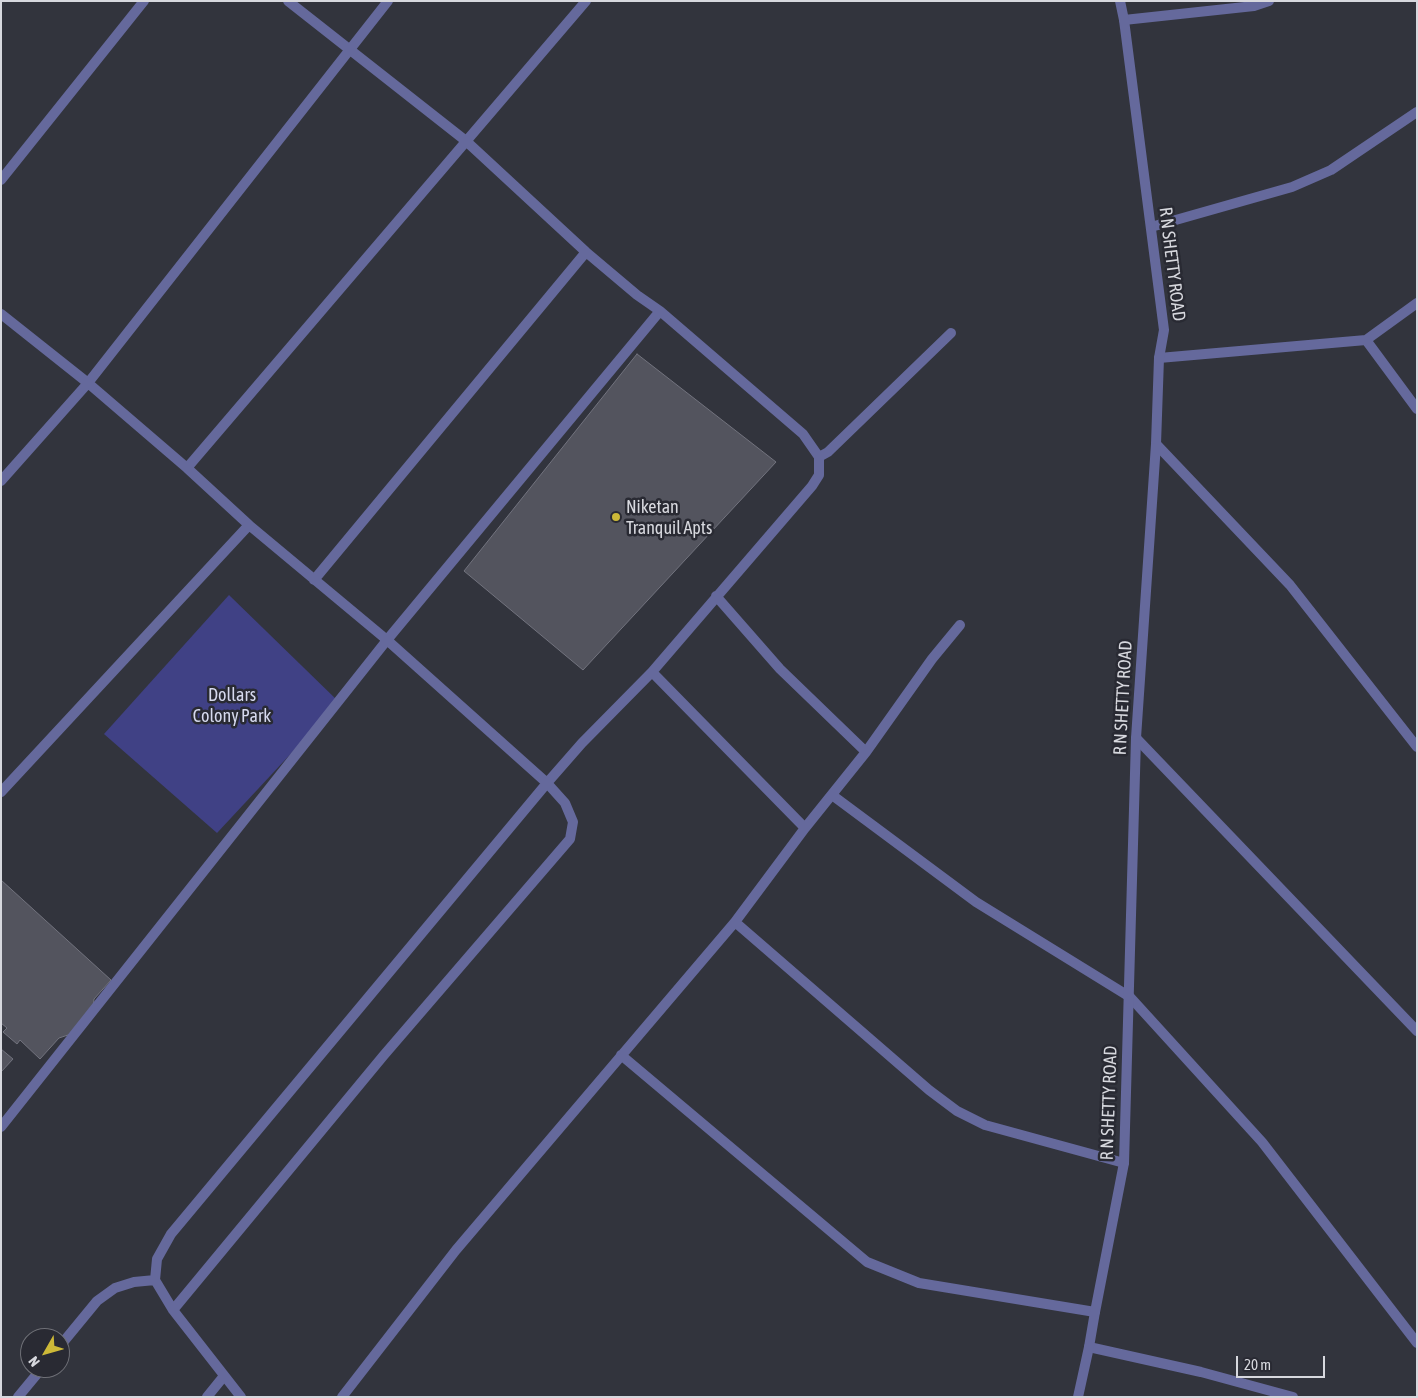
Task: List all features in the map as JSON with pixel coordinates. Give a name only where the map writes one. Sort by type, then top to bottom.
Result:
[{"type":"street","points":[[1,180],[144,1]]},
{"type":"street","points":[[242,1397],[172,1310],[155,1280],[157,1259],[171,1234],[547,783],[582,743],[652,672],[812,486],[819,475],[819,457],[803,434],[660,311],[637,295],[586,252],[466,141],[288,1]]},
{"type":"street","points":[[1,480],[88,383],[388,1]]},
{"type":"street","points":[[187,468],[586,1]]},
{"type":"street","name":"R N SHETTY ROAD","points":[[1078,1397],[1090,1347],[1124,1163],[1136,738],[1156,444],[1159,358],[1164,330],[1120,1]]},
{"type":"street","points":[[1124,20],[1254,6],[1269,1]]},
{"type":"street","points":[[1151,227],[1292,187],[1331,170],[1417,112]]},
{"type":"street","points":[[314,580],[586,252]]},
{"type":"street","points":[[1159,358],[1366,340],[1417,303]]},
{"type":"street","points":[[1,1127],[387,640],[660,311]]},
{"type":"street","points":[[1,314],[88,383],[187,468],[249,525],[387,640],[547,783],[564,804],[573,822],[570,839],[384,1055],[172,1310]]},
{"type":"street","points":[[819,457],[828,452],[951,333]]},
{"type":"street","points":[[1366,340],[1417,409]]},
{"type":"street","points":[[1156,444],[1290,585],[1417,747]]},
{"type":"street","points":[[1,792],[249,525]]},
{"type":"street","points":[[716,596],[780,669],[866,752]]},
{"type":"street","points":[[342,1397],[456,1250],[735,922],[805,828],[866,752],[932,659],[960,625]]},
{"type":"street","points":[[652,672],[805,828]]},
{"type":"street","points":[[1136,738],[1417,1031]]},
{"type":"street","points":[[832,795],[976,902],[1130,997],[1262,1142],[1417,1343]]},
{"type":"street","points":[[735,922],[930,1090],[957,1111],[985,1125],[1124,1163]]},
{"type":"street","points":[[621,1055],[868,1262],[919,1283],[1095,1312]]},
{"type":"street","points":[[70,1334],[97,1302],[115,1288],[134,1282],[155,1280]]},
{"type":"street","points":[[1090,1347],[1201,1372],[1291,1396]]},
{"type":"street","points":[[207,1397],[224,1376]]},
{"type":"street","points":[[18,1397],[34,1378]]},
{"type":"green space","name":"Dollars Colony Park","points":[[229,595],[339,702],[217,833],[104,734]]},
{"type":"building","name":"Niketan Tranquil Apts","points":[[637,354],[776,462],[583,670],[464,571]]},
{"type":"building","points":[[1,880],[111,980],[94,999],[93,1008],[71,1034],[59,1038],[40,1059],[20,1040],[17,1044],[3,1032],[7,1028],[1,1023]]},
{"type":"building","points":[[1,1049],[13,1059],[1,1072]]},
{"type":"place","name":"Niketan Tranquil Apts","points":[[616,517]]}]
